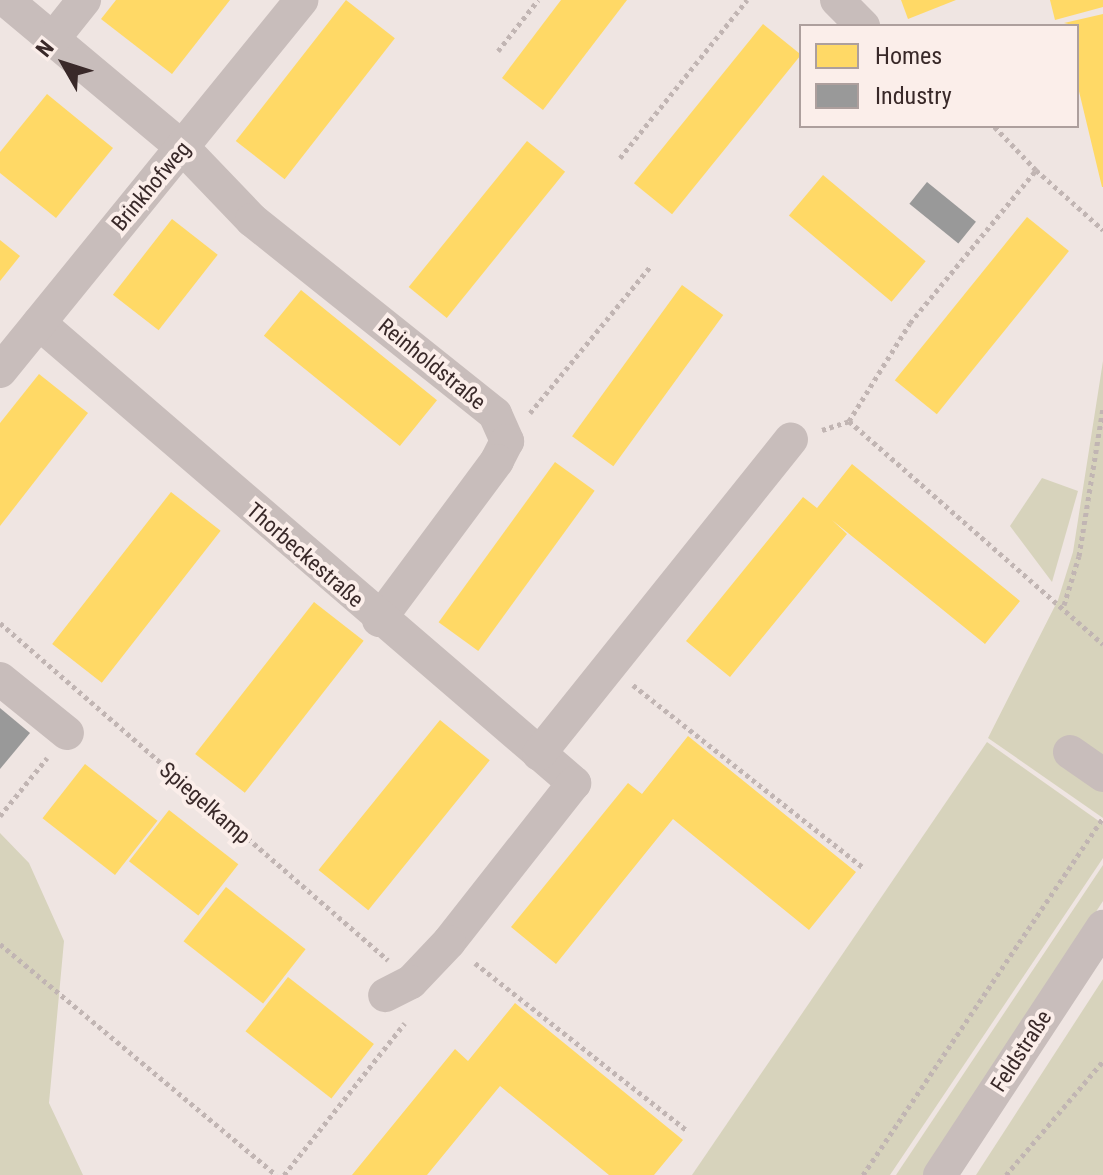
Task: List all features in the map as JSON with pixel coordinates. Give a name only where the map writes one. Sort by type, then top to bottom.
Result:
[{"type":"street","name":"Reinholdstraße","points":[[6,0],[183,148],[252,220],[495,414],[507,441]]},
{"type":"street","points":[[53,39],[84,0]]},
{"type":"street","name":"Brinkhofweg","points":[[0,371],[301,0]]},
{"type":"street","points":[[837,0],[861,24]]},
{"type":"street","name":"Thorbeckestraße","points":[[39,323],[379,620],[574,783],[449,942]]},
{"type":"street","points":[[539,754],[791,440]]},
{"type":"street","points":[[379,620],[507,441]]},
{"type":"street","points":[[0,679],[67,733]]},
{"type":"street","points":[[1070,752],[1103,775]]},
{"type":"street","name":"Feldstraße","points":[[940,1175],[1103,927]]},
{"type":"street","points":[[398,988],[449,942]]},
{"type":"path","points":[[498,51],[538,0]]},
{"type":"path","points":[[620,158],[747,0]]},
{"type":"path","points":[[996,128],[1036,170],[1103,230]]},
{"type":"path","points":[[791,440],[849,421],[910,323],[1036,170]]},
{"type":"path","points":[[507,441],[650,267]]},
{"type":"path","points":[[1064,605],[1103,407]]},
{"type":"path","points":[[849,421],[990,551],[1064,605],[1103,644]]},
{"type":"path","name":"Spiegelkamp","points":[[0,623],[398,988]]},
{"type":"path","points":[[610,668],[864,868]]},
{"type":"path","points":[[863,1175],[1103,818]]},
{"type":"path","points":[[449,942],[688,1131]]},
{"type":"path","points":[[0,944],[276,1175]]},
{"type":"path","points":[[284,1175],[403,1030],[398,988]]},
{"type":"path","points":[[1006,1175],[1103,1061]]},
{"type":"shaded area","points":[[1103,361],[1103,818],[988,738],[1058,600],[1073,552]]},
{"type":"shaded area","points":[[1042,478],[1078,491],[1052,582],[1010,526]]},
{"type":"shaded area","points":[[987,742],[1103,824],[1103,858],[890,1175],[692,1175]]},
{"type":"shaded area","points":[[0,833],[29,863],[64,941],[49,1103],[83,1175],[0,1175]]},
{"type":"shaded area","points":[[1103,865],[1103,901],[924,1175],[896,1175]]},
{"type":"shaded area","points":[[1103,979],[1103,1175],[976,1175]]},
{"type":"building: Homes","points":[[116,0],[230,0],[172,74],[101,19]]},
{"type":"building: Homes","points":[[346,0],[395,38],[285,179],[236,141]]},
{"type":"building: Homes","points":[[561,0],[627,0],[543,110],[502,78]]},
{"type":"building: Homes","points":[[901,0],[956,0],[908,19]]},
{"type":"building: Homes","points":[[1050,0],[1103,0],[1103,7],[1055,20]]},
{"type":"building: Homes","points":[[1103,14],[1103,187],[1079,91],[1079,24],[1064,23]]},
{"type":"building: Homes","points":[[763,24],[799,53],[799,57],[672,214],[634,183]]},
{"type":"building: Homes","points":[[47,94],[113,148],[56,218],[0,173],[0,152]]},
{"type":"building: Homes","points":[[527,141],[565,172],[447,318],[409,287]]},
{"type":"building: Homes","points":[[823,175],[926,261],[892,302],[789,216]]},
{"type":"building: Homes","points":[[1027,217],[1069,251],[937,414],[895,380]]},
{"type":"building: Homes","points":[[172,219],[218,255],[159,330],[113,295]]},
{"type":"building: Homes","points":[[0,240],[20,256],[0,281]]},
{"type":"building: Homes","points":[[682,285],[723,315],[613,466],[572,436]]},
{"type":"building: Homes","points":[[301,290],[437,400],[400,446],[264,336]]},
{"type":"building: Homes","points":[[39,374],[88,413],[0,526],[0,423]]},
{"type":"building: Homes","points":[[555,462],[595,491],[478,651],[439,622]]},
{"type":"building: Homes","points":[[852,464],[1020,601],[985,644],[832,520],[847,534],[730,677],[686,641],[803,497],[817,508]]},
{"type":"building: Homes","points":[[171,492],[221,531],[102,683],[52,644]]},
{"type":"building: Homes","points":[[314,602],[364,641],[245,793],[195,754]]},
{"type":"building: Homes","points":[[440,720],[490,760],[368,910],[319,870]]},
{"type":"building: Homes","points":[[688,736],[856,872],[809,930],[673,819],[556,964],[511,927],[628,783],[642,794]]},
{"type":"building: Homes","points":[[85,764],[157,821],[115,875],[43,818]]},
{"type":"building: Homes","points":[[169,810],[238,864],[198,915],[129,861]]},
{"type":"building: Homes","points":[[226,887],[306,949],[263,1004],[184,941]]},
{"type":"building: Homes","points":[[288,977],[374,1044],[331,1098],[246,1031]]},
{"type":"building: Homes","points":[[515,1003],[683,1140],[654,1175],[609,1175],[500,1086],[427,1175],[352,1175],[455,1049],[468,1061]]},
{"type":"building: Industry","points":[[927,182],[976,222],[958,243],[909,204]]},
{"type":"building: Industry","points":[[0,708],[30,733],[0,769]]}]
